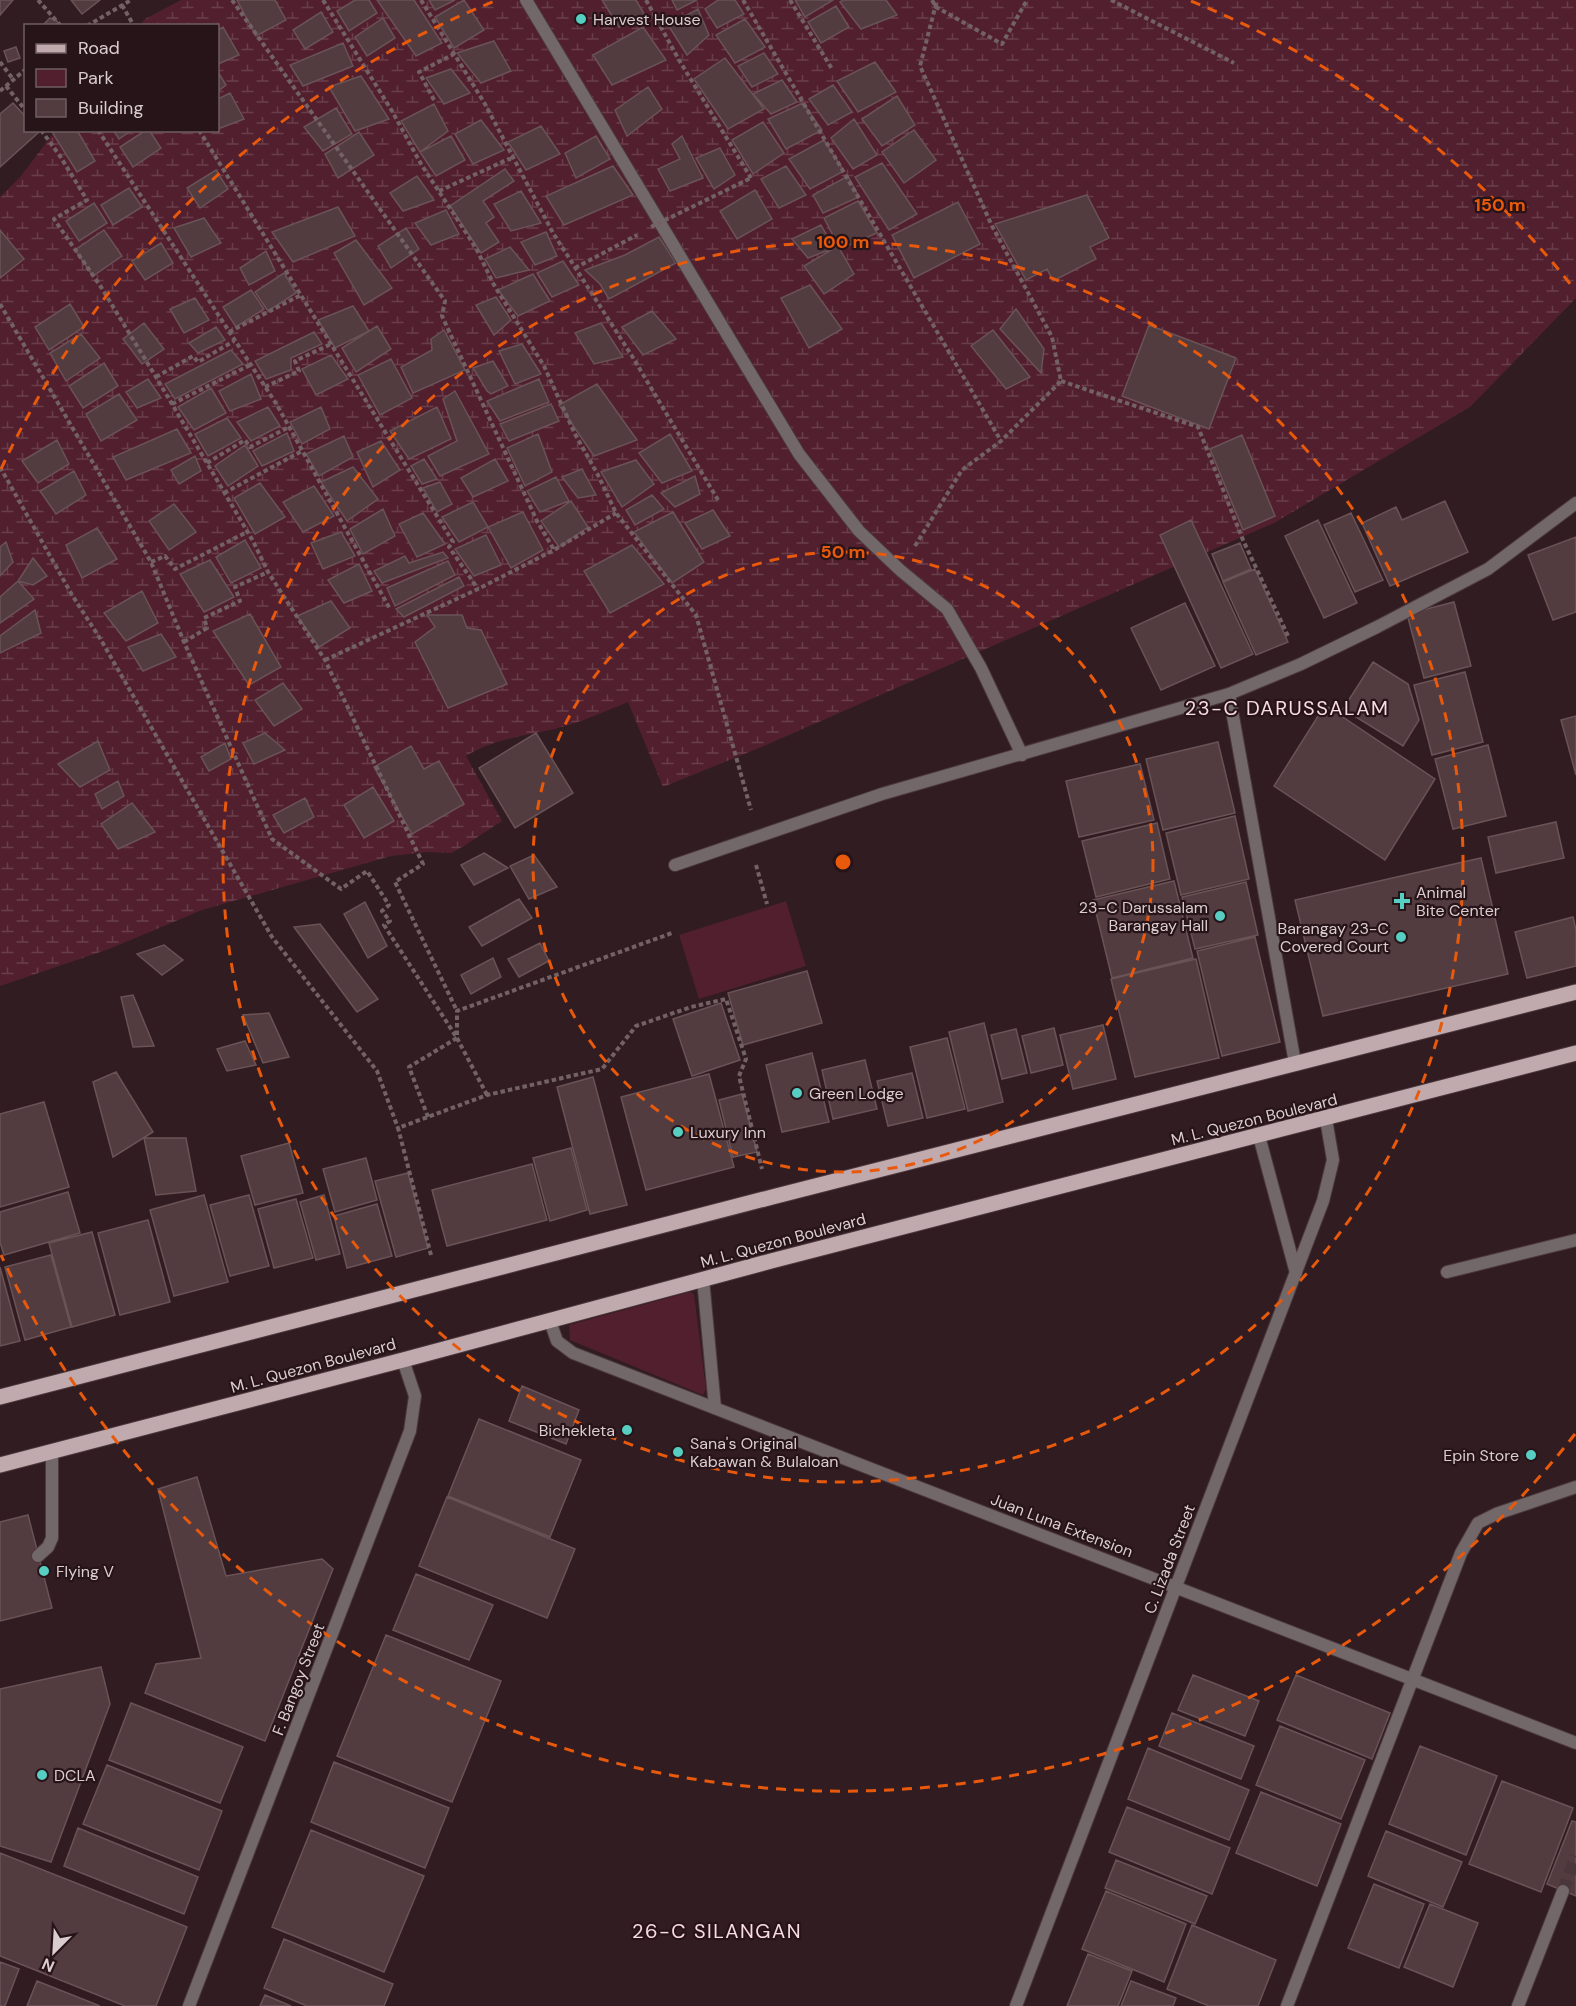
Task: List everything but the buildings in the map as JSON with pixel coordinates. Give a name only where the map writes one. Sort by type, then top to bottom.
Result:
[{"type":"main road","points":[[0,1397],[439,1285],[769,1197],[1576,992]]},
{"type":"main road","name":"M. L. Quezon Boulevard","points":[[0,1465],[703,1279],[1576,1053]]},
{"type":"street","points":[[526,0],[799,454],[859,531],[900,570],[947,609],[981,668],[1022,755]]},
{"type":"street","points":[[675,865],[882,794],[1229,694],[1301,664],[1488,569],[1576,503]]},
{"type":"street","points":[[1229,694],[1295,1064]]},
{"type":"street","name":"C. Lizada Street","points":[[1016,2006],[1323,1200],[1333,1160],[1326,1119]]},
{"type":"street","points":[[1259,1136],[1296,1273]]},
{"type":"street","points":[[1447,1272],[1576,1240]]},
{"type":"street","points":[[703,1279],[715,1408]]},
{"type":"street","name":"Juan Luna Extension","points":[[550,1321],[557,1341],[573,1353],[1576,1743]]},
{"type":"street","name":"F. Bangoy Street","points":[[189,2006],[410,1431],[415,1396],[403,1360]]},
{"type":"street","points":[[38,1556],[48,1547],[52,1538],[52,1452]]},
{"type":"street","points":[[1287,2006],[1461,1553],[1478,1523],[1506,1510],[1576,1487]]},
{"type":"street","points":[[1518,2006],[1563,1891]]},
{"type":"path","points":[[38,0],[59,24]]},
{"type":"path","points":[[90,24],[131,0]]},
{"type":"path","points":[[232,0],[445,301],[442,316],[522,489],[554,550]]},
{"type":"path","points":[[323,0],[392,111],[421,164],[476,248],[494,285],[544,366],[575,434],[616,513],[696,615],[753,838],[767,904]]},
{"type":"path","points":[[421,0],[485,104],[553,233],[632,356],[718,500]]},
{"type":"path","points":[[575,268],[651,227],[751,178],[679,60],[646,0]]},
{"type":"path","points":[[743,0],[1001,441]]},
{"type":"path","points":[[790,0],[832,69]]},
{"type":"path","points":[[932,0],[936,7],[1002,44],[1026,0]]},
{"type":"path","points":[[938,0],[920,66],[993,226],[1052,338],[1061,381]]},
{"type":"path","points":[[1111,0],[1234,63]]},
{"type":"path","points":[[122,5],[133,24]]},
{"type":"path","points":[[434,100],[419,72],[454,54]]},
{"type":"path","points":[[0,62],[13,79]]},
{"type":"path","points":[[0,91],[24,71]]},
{"type":"path","points":[[6,86],[24,108]]},
{"type":"path","points":[[42,132],[87,200],[54,219],[156,377],[268,572],[325,660],[423,864],[395,882],[457,1011],[457,1038]]},
{"type":"path","points":[[99,132],[265,387],[390,609]]},
{"type":"path","points":[[200,132],[453,542],[449,547],[478,590]]},
{"type":"path","points":[[439,191],[509,159],[513,160]]},
{"type":"path","points":[[229,332],[301,295]]},
{"type":"path","points":[[0,304],[151,562],[272,839],[341,889],[367,871],[389,905],[382,911],[390,921],[384,925],[457,1038],[487,1095]]},
{"type":"path","points":[[156,377],[193,356],[198,362],[235,341]]},
{"type":"path","points":[[265,387],[299,371],[295,361],[332,344]]},
{"type":"path","points":[[172,404],[250,365]]},
{"type":"path","points":[[900,570],[962,470],[1001,441],[1061,381]]},
{"type":"path","points":[[1061,381],[1198,427],[1243,540],[1301,664]]},
{"type":"path","points":[[207,463],[245,440],[250,447],[288,427]]},
{"type":"path","points":[[224,493],[302,450]]},
{"type":"path","points":[[0,467],[66,585],[101,640],[272,937],[377,1071],[398,1128],[439,1285]]},
{"type":"path","points":[[325,660],[478,590],[554,550],[616,513]]},
{"type":"path","points":[[151,562],[165,556],[175,569],[247,532]]},
{"type":"path","points":[[184,642],[207,628],[204,618],[240,601],[235,587],[268,572]]},
{"type":"path","points":[[457,1011],[672,933]]},
{"type":"path","points":[[398,1128],[487,1095],[602,1069],[636,1026],[691,1007],[726,999],[746,1059],[739,1076],[769,1197]]},
{"type":"path","points":[[428,1117],[409,1067],[457,1038]]},
{"type":"green space","points":[[181,0],[1576,0],[1576,298],[1470,407],[1274,523],[759,748],[663,787],[628,702],[563,727],[498,742],[466,756],[502,821],[451,853],[427,852],[391,856],[202,910],[109,949],[0,986],[0,197],[21,176],[54,132],[219,132],[219,24],[141,24],[145,19]]},
{"type":"green space","points":[[786,901],[806,966],[699,999],[679,935]]},
{"type":"green space","points":[[690,1292],[694,1294],[706,1389],[703,1395],[570,1340],[569,1325]]},
{"type":"tunnel","points":[[1563,1891],[1576,1856]]},
{"type":"place","name":"Harvest House","points":[[581,19]]},
{"type":"place","name":"Animal Bite Center","points":[[1402,901]]},
{"type":"place","name":"23-C Darussalam Barangay Hall","points":[[1220,916]]},
{"type":"place","name":"Barangay 23-C Covered Court","points":[[1401,937]]},
{"type":"place","name":"Green Lodge","points":[[797,1093]]},
{"type":"place","name":"Luxury Inn","points":[[678,1132]]},
{"type":"place","name":"Bichekleta","points":[[627,1430]]},
{"type":"place","name":"Sana's Original Kabawan & Bulaloan","points":[[678,1452]]},
{"type":"place","name":"Epin Store","points":[[1531,1455]]},
{"type":"place","name":"Flying V","points":[[44,1571]]},
{"type":"place","name":"DCLA","points":[[42,1775]]},
{"type":"district","name":"23-C DARUSSALAM","points":[[1287,708]]},
{"type":"district","name":"26-C SILANGAN","points":[[717,1931]]}]
